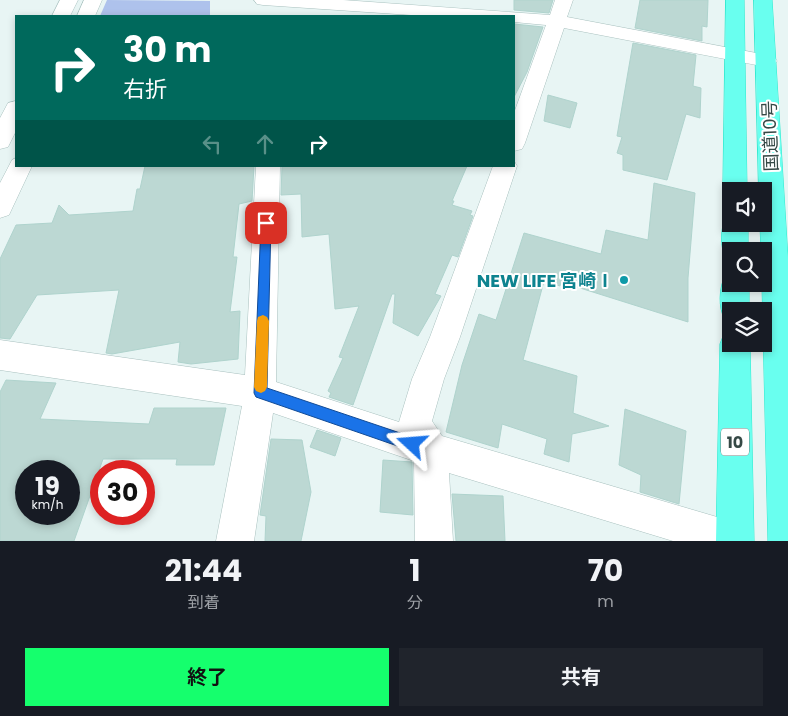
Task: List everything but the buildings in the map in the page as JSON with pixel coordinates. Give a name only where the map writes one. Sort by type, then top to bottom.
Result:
[{"type":"highway","name":"国道10号","points":[[735,0],[735,182]]},
{"type":"highway","name":"国道10号","points":[[763,0],[787,541]]},
{"type":"highway","name":"10","points":[[734,541],[735,352]]},
{"type":"street","points":[[62,15],[69,0]]},
{"type":"street","points":[[86,15],[94,0]]},
{"type":"street","points":[[263,0],[489,15]]},
{"type":"street","points":[[272,15],[273,0]]},
{"type":"street","points":[[515,140],[564,0]]},
{"type":"street","points":[[515,17],[556,21],[767,61]]},
{"type":"street","points":[[0,142],[15,110]]},
{"type":"street","points":[[0,208],[20,167]]},
{"type":"street","points":[[235,541],[260,393],[268,167]]},
{"type":"street","points":[[434,541],[430,450],[415,424],[428,379],[445,337],[506,167]]},
{"type":"street","points":[[0,355],[260,393],[430,450],[734,541]]},
{"type":"shaded area","points":[[107,0],[210,1],[210,15],[100,15]]},
{"type":"slow traffic","points":[[261,387],[263,321]]},
{"type":"place","name":"NEW LIFE 宮崎Ⅰ","points":[[624,280]]},
{"type":"route","points":[[266,223],[260,393],[412,444]]}]
